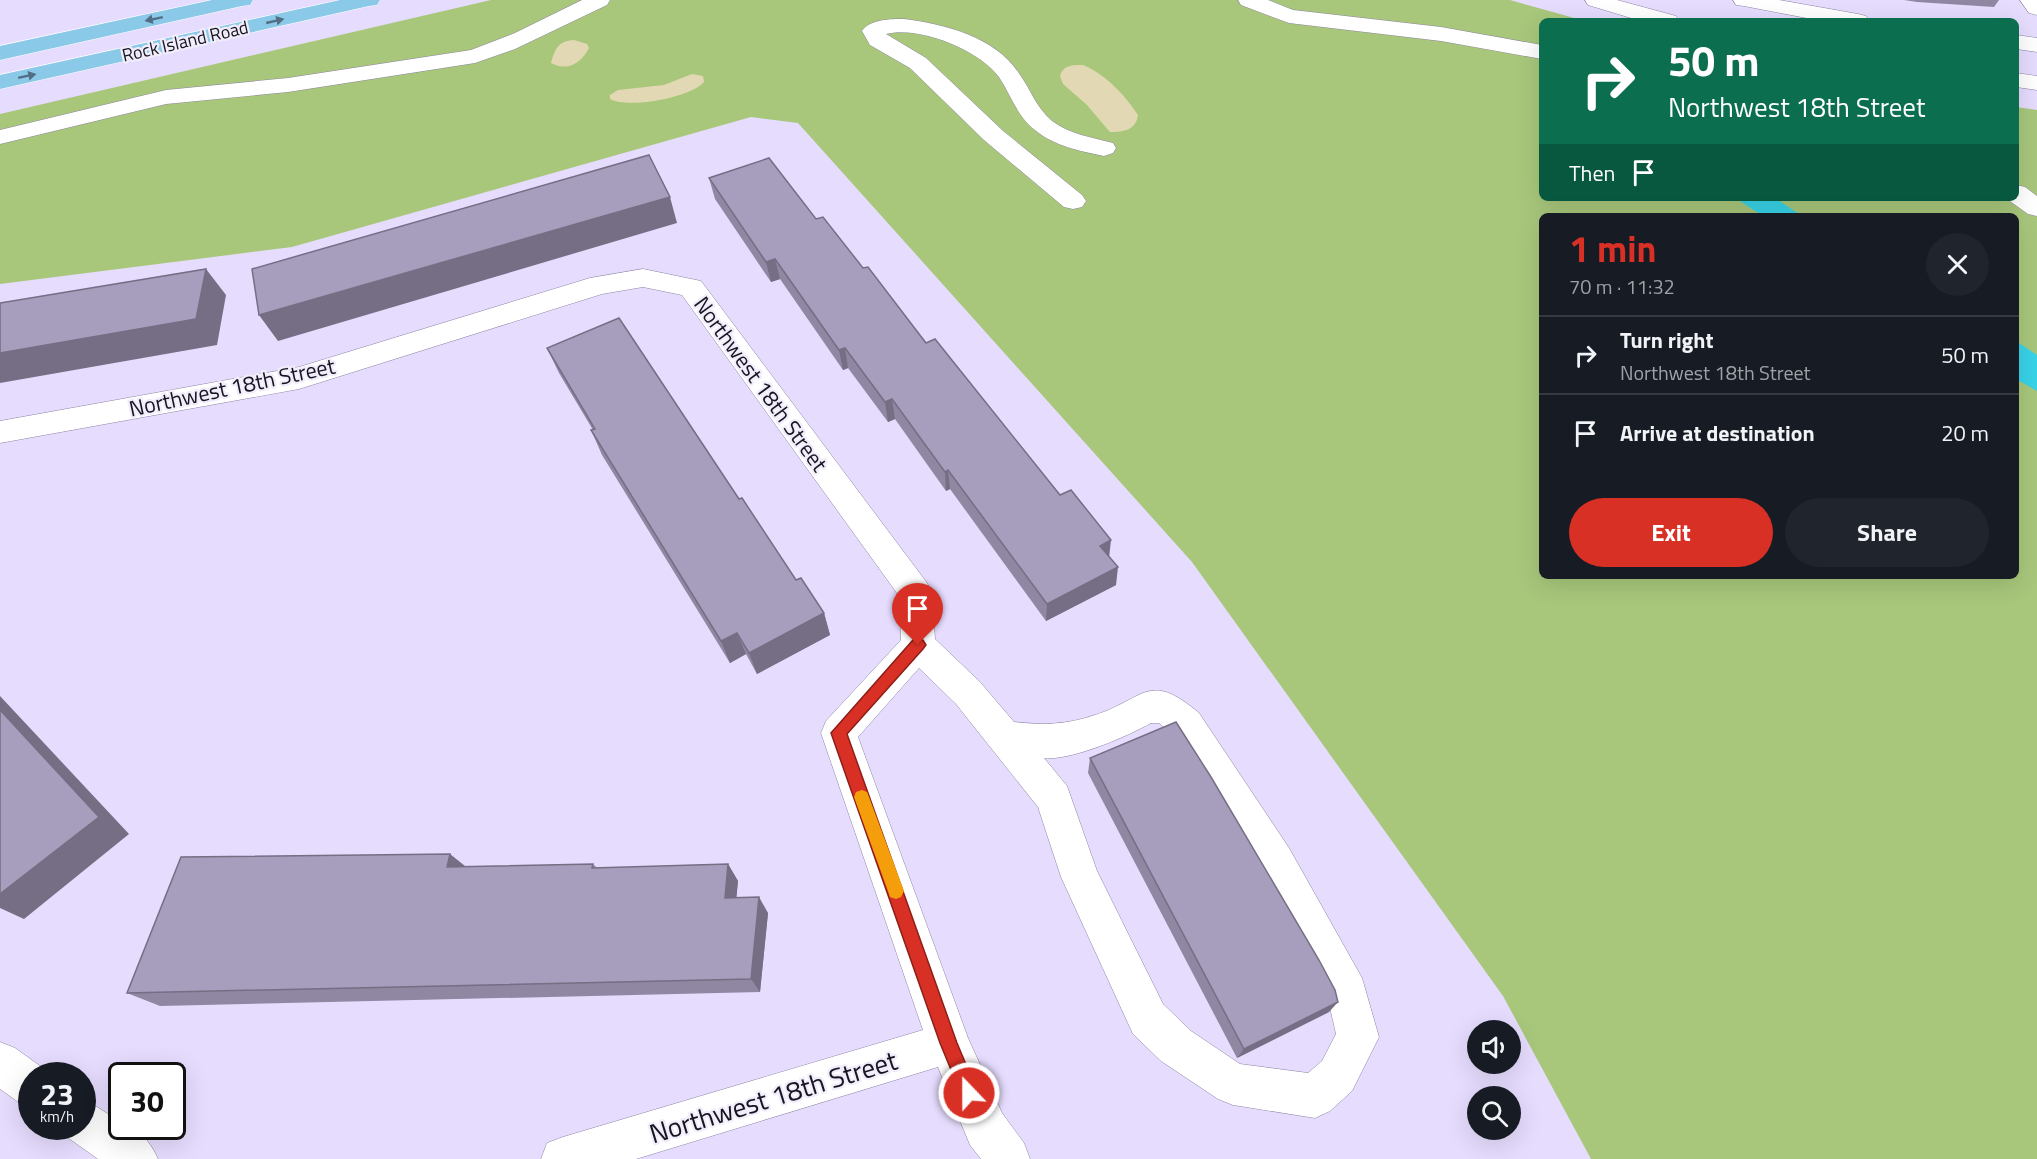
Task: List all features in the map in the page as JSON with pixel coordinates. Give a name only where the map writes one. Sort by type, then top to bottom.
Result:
[{"type":"main road","name":"Rock Island Road","points":[[0,53],[242,0]]},
{"type":"main road","name":"Rock Island Road","points":[[0,82],[369,0]]},
{"type":"main road","points":[[52,42],[54,70]]},
{"type":"street","points":[[0,137],[166,97],[288,85],[475,56],[529,36],[599,0]]},
{"type":"street","points":[[1249,0],[1289,16],[1441,34],[1539,51]]},
{"type":"street","points":[[1596,0],[1656,18]]},
{"type":"street","points":[[1744,0],[1842,18]]},
{"type":"street","points":[[2031,0],[2037,8]]},
{"type":"street","points":[[1073,201],[993,135],[918,63],[878,40],[873,31],[881,27],[897,25],[927,27],[986,53],[1003,67],[1036,119],[1055,134],[1081,145],[1104,148]]},
{"type":"street","points":[[2019,42],[2037,45]]},
{"type":"street","points":[[2019,80],[2037,83]]},
{"type":"street","points":[[2019,196],[2037,208]]},
{"type":"street","name":"Northwest 18th Street","points":[[0,432],[299,378],[600,285],[643,278],[691,288],[915,594],[918,645]]},
{"type":"street","points":[[1004,737],[1049,742],[1094,732],[1120,722],[1147,707],[1166,707],[1186,724],[1275,861],[1347,993],[1358,1037],[1337,1076],[1315,1096],[1233,1084],[1176,1046],[1148,1018],[1080,877],[1054,798],[1004,737],[968,693],[918,645],[839,733],[949,1043],[986,1129],[1008,1159]]},
{"type":"street","name":"Northwest 18th Street","points":[[563,1159],[949,1043]]},
{"type":"street","points":[[0,1064],[18,1076]]},
{"type":"street","points":[[96,1132],[136,1159]]},
{"type":"green space","points":[[491,0],[1510,0],[1574,18],[1539,18],[1539,201],[2019,201],[2019,107],[2037,110],[2037,1159],[1591,1159],[1521,1029],[1521,1020],[1516,1020],[1503,996],[1192,562],[798,123],[751,117],[292,247],[0,284],[0,114]]},
{"type":"sand","points":[[574,40],[587,44],[589,48],[578,62],[563,67],[551,63],[561,44]]},
{"type":"sand","points":[[1083,65],[1107,80],[1127,100],[1138,115],[1132,127],[1124,131],[1110,132],[1087,105],[1063,84],[1060,76],[1063,70]]},
{"type":"sand","points":[[692,74],[703,76],[704,82],[697,88],[673,97],[630,103],[610,99],[610,95],[618,90],[664,85]]},
{"type":"water","points":[[1740,201],[1780,201],[1798,213],[1758,213]]},
{"type":"water","points":[[2019,343],[2037,355],[2037,391],[2019,381]]},
{"type":"building","points":[[649,155],[670,197],[259,315],[252,269]]},
{"type":"building","points":[[769,158],[816,219],[823,217],[863,268],[868,267],[926,343],[935,339],[1060,495],[1071,490],[1111,540],[1100,546],[1118,567],[1047,604],[948,470],[945,472],[892,399],[885,402],[845,348],[839,350],[775,259],[766,262],[709,178]]},
{"type":"building","points":[[206,269],[196,319],[0,353],[0,303]]},
{"type":"building","points":[[619,318],[739,499],[742,498],[796,580],[801,578],[824,613],[749,653],[737,633],[721,641],[591,430],[595,429],[547,348]]},
{"type":"building","points":[[0,710],[99,817],[0,894]]},
{"type":"building","points":[[1176,722],[1319,960],[1335,990],[1338,1002],[1244,1049],[1090,758]]},
{"type":"building","points":[[450,854],[447,867],[593,864],[592,868],[728,864],[725,898],[759,897],[751,979],[127,993],[181,857]]},
{"type":"slow traffic","points":[[862,797],[896,891]]},
{"type":"route","points":[[918,645],[839,733],[949,1043],[969,1093]]}]
